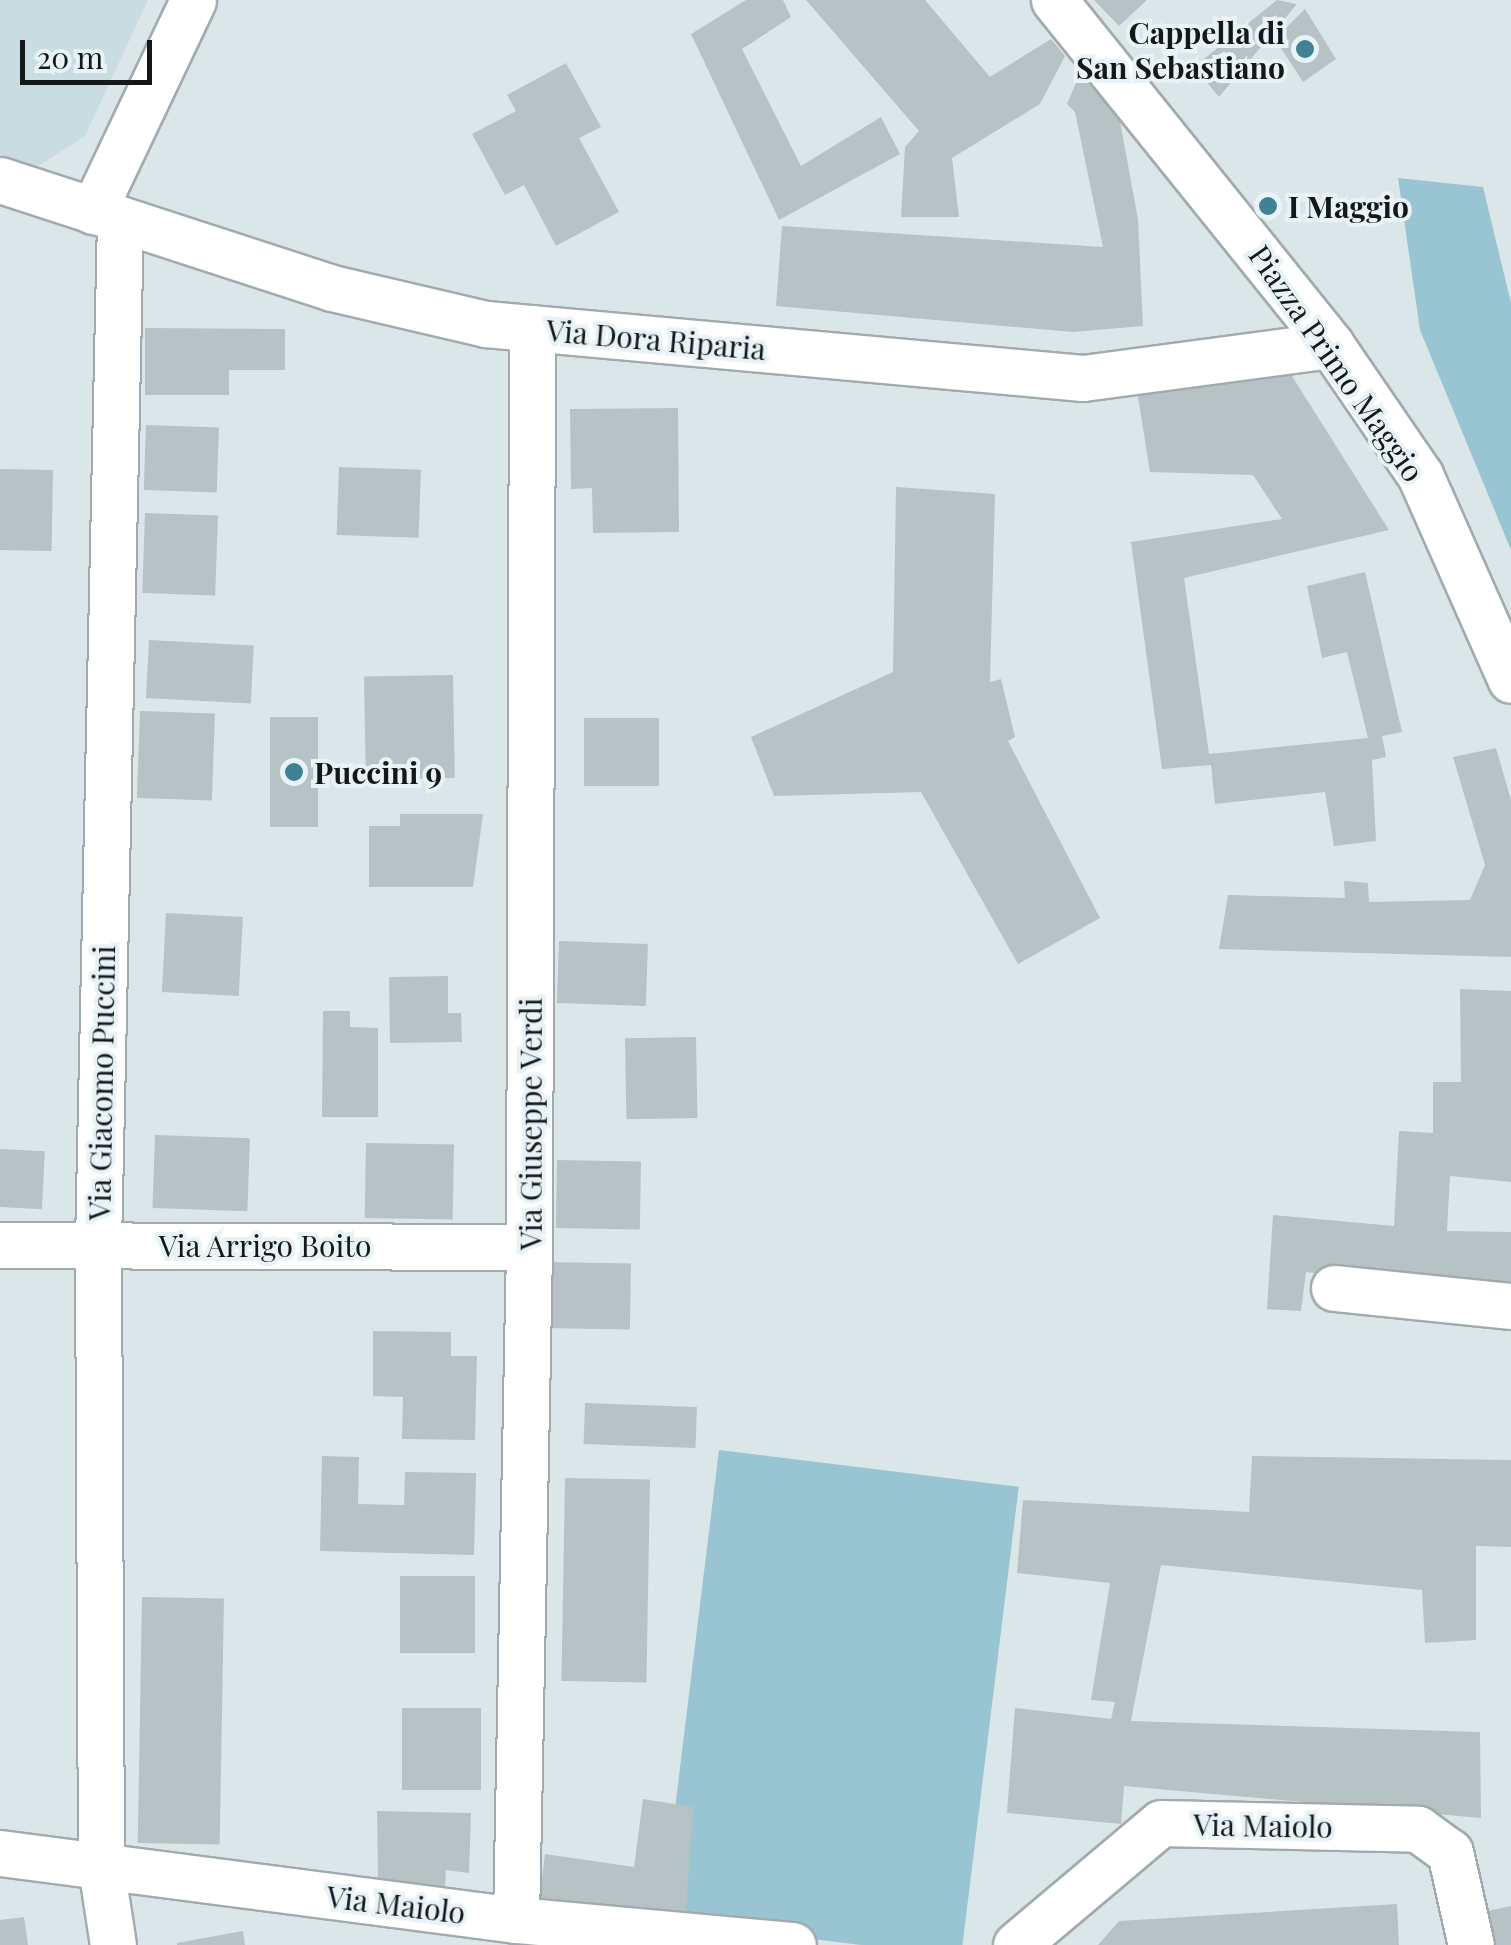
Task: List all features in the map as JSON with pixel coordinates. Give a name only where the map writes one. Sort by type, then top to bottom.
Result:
[{"type":"street","points":[[106,215],[193,0]]},
{"type":"street","name":"Piazza Primo Maggio","points":[[1054,0],[1156,119],[1331,345],[1420,475],[1511,680]]},
{"type":"street","name":"Via Dora Riparia","points":[[0,180],[332,288],[532,328],[1083,378],[1331,345]]},
{"type":"street","name":"Via Giacomo Puccini","points":[[106,215],[98,1244],[101,1867],[113,1945]]},
{"type":"street","name":"Via Giuseppe Verdi","points":[[516,1920],[529,1247],[532,328]]},
{"type":"street","name":"Via Arrigo Boito","points":[[0,1245],[529,1247]]},
{"type":"street","points":[[1334,1288],[1511,1306]]},
{"type":"street","name":"Via Maiolo","points":[[1016,1945],[1160,1823],[1418,1829],[1450,1852],[1471,1945]]},
{"type":"street","name":"Via Maiolo","points":[[0,1853],[516,1920],[793,1945]]},
{"type":"shaded area","points":[[0,0],[148,0],[85,136],[37,167],[0,154]]},
{"type":"shaded area","points":[[1398,178],[1483,187],[1511,303],[1511,550],[1420,330]]},
{"type":"shaded area","points":[[719,1450],[1019,1487],[962,1945],[861,1945],[661,1920]]},
{"type":"building","points":[[746,0],[783,0],[791,17],[742,49],[801,166],[881,117],[900,154],[779,220],[691,34]]},
{"type":"building","points":[[806,0],[925,0],[990,77],[1051,39],[1065,56],[1040,104],[952,158],[959,217],[901,217],[905,147],[919,131]]},
{"type":"building","points":[[1094,0],[1147,0],[1119,26]]},
{"type":"building","points":[[1277,0],[1297,4],[1219,97],[1194,67]]},
{"type":"building","name":"Cappella di San Sebastiano","points":[[1305,9],[1336,59],[1303,82],[1275,39]]},
{"type":"building","points":[[566,63],[601,127],[579,138],[619,212],[556,246],[524,185],[505,195],[472,134],[516,111],[507,95]]},
{"type":"building","points":[[1082,69],[1119,116],[1138,219],[1143,326],[1073,332],[776,306],[782,226],[1103,247],[1075,112],[1067,104]]},
{"type":"building","points":[[145,328],[285,329],[285,370],[229,370],[229,395],[145,395]]},
{"type":"building","points":[[1285,365],[1389,530],[1184,578],[1209,754],[1368,738],[1347,652],[1322,658],[1307,586],[1365,572],[1402,732],[1382,736],[1386,757],[1372,760],[1376,841],[1334,846],[1325,792],[1215,804],[1211,765],[1162,769],[1131,542],[1282,519],[1253,475],[1150,472],[1136,384]]},
{"type":"building","points":[[678,408],[679,532],[593,533],[592,488],[571,489],[570,409]]},
{"type":"building","points":[[146,425],[219,428],[217,493],[144,490]]},
{"type":"building","points":[[339,467],[421,470],[419,538],[337,535]]},
{"type":"building","points":[[0,469],[53,470],[52,551],[0,550]]},
{"type":"building","points":[[896,487],[995,494],[990,682],[1001,679],[1015,737],[1008,741],[1100,918],[1018,964],[921,792],[774,796],[751,737],[893,672]]},
{"type":"building","points":[[145,513],[218,516],[215,595],[142,593]]},
{"type":"building","points":[[149,640],[254,645],[251,703],[146,698]]},
{"type":"building","points":[[453,675],[455,778],[366,780],[364,677]]},
{"type":"building","points":[[140,711],[215,714],[212,801],[137,798]]},
{"type":"building","name":"Puccini 9","points":[[270,717],[318,717],[318,827],[270,827]]},
{"type":"building","points":[[584,718],[659,718],[659,786],[584,786]]},
{"type":"building","points":[[1496,748],[1511,800],[1511,957],[1219,949],[1228,895],[1345,898],[1344,881],[1368,883],[1369,902],[1470,900],[1485,865],[1453,757]]},
{"type":"building","points":[[400,814],[483,814],[473,887],[369,887],[369,826],[400,826]]},
{"type":"building","points":[[166,913],[243,917],[239,996],[162,992]]},
{"type":"building","points":[[559,941],[648,944],[646,1006],[557,1003]]},
{"type":"building","points":[[448,976],[448,1013],[461,1013],[462,1042],[390,1043],[389,977]]},
{"type":"building","points":[[1460,989],[1511,991],[1511,1182],[1450,1176],[1447,1231],[1511,1232],[1511,1294],[1306,1272],[1301,1311],[1267,1309],[1273,1215],[1394,1226],[1399,1131],[1433,1133],[1433,1082],[1461,1082]]},
{"type":"building","points":[[323,1011],[350,1011],[350,1027],[378,1028],[378,1117],[322,1117]]},
{"type":"building","points":[[696,1037],[697,1118],[626,1119],[625,1038]]},
{"type":"building","points":[[155,1135],[250,1138],[247,1211],[152,1208]]},
{"type":"building","points":[[366,1143],[454,1145],[453,1220],[365,1218]]},
{"type":"building","points":[[0,1149],[45,1151],[42,1209],[0,1207]]},
{"type":"building","points":[[557,1160],[641,1161],[640,1229],[556,1228]]},
{"type":"building","points":[[545,1262],[631,1264],[630,1329],[544,1328]]},
{"type":"building","points":[[373,1331],[451,1332],[451,1356],[477,1356],[475,1440],[402,1439],[403,1397],[373,1396]]},
{"type":"building","points":[[585,1403],[697,1407],[696,1448],[584,1444]]},
{"type":"building","points":[[322,1456],[359,1457],[358,1504],[404,1505],[405,1472],[476,1473],[474,1555],[320,1551]]},
{"type":"building","points":[[1252,1456],[1511,1460],[1511,1547],[1476,1546],[1476,1640],[1425,1643],[1422,1590],[1161,1565],[1131,1721],[1480,1732],[1481,1818],[1124,1786],[1121,1824],[1007,1813],[1015,1708],[1111,1719],[1115,1702],[1091,1700],[1110,1583],[1017,1573],[1023,1500],[1249,1512]]},
{"type":"building","points":[[565,1478],[650,1479],[646,1682],[561,1681]]},
{"type":"building","points":[[400,1576],[475,1576],[475,1653],[400,1653]]},
{"type":"building","points":[[142,1597],[224,1598],[220,1844],[138,1843]]},
{"type":"building","points":[[402,1708],[481,1708],[481,1790],[402,1790]]},
{"type":"building","points":[[643,1799],[693,1807],[685,1923],[539,1902],[545,1854],[634,1867]]},
{"type":"building","points":[[377,1811],[471,1813],[469,1873],[446,1870],[445,1887],[378,1878]]},
{"type":"building","points":[[1397,1904],[1399,1945],[1098,1945],[1119,1921]]},
{"type":"building","points":[[1511,1906],[1511,1945],[1484,1945],[1478,1913]]},
{"type":"building","points":[[24,1917],[28,1945],[0,1945],[0,1920]]},
{"type":"building","points":[[243,1931],[245,1945],[177,1945],[177,1943]]},
{"type":"place","name":"Cappella di San Sebastiano","points":[[1305,49]]},
{"type":"place","name":"I Maggio","points":[[1268,206]]},
{"type":"place","name":"Puccini 9","points":[[294,772]]}]
